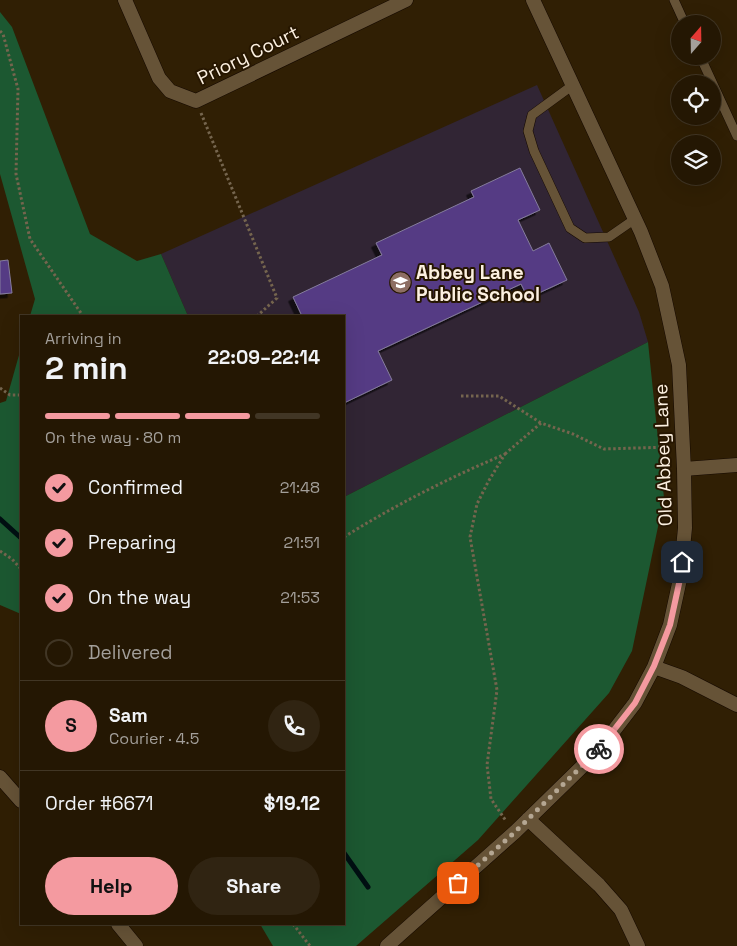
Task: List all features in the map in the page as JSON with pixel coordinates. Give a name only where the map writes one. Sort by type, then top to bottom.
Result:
[{"type":"street","name":"Priory Court","points":[[125,0],[160,78],[170,91],[196,101],[406,0]]},
{"type":"street","name":"Old Abbey Lane","points":[[387,946],[515,832],[599,750],[635,703],[654,666],[670,625],[680,579],[685,528],[680,365],[662,286],[641,232],[533,0]]},
{"type":"street","points":[[684,468],[737,465]]},
{"type":"street","points":[[654,666],[682,677],[737,705]]},
{"type":"street","points":[[0,777],[20,799]]},
{"type":"street","points":[[528,819],[599,885],[622,910],[638,946]]},
{"type":"street","points":[[119,925],[132,945]]},
{"type":"lane","points":[[674,0],[681,15]]},
{"type":"lane","points":[[704,65],[737,136]]},
{"type":"lane","points":[[573,85],[532,115],[528,131],[538,160],[570,228],[585,238],[609,237],[635,220]]},
{"type":"path","points":[[0,31],[3,34],[18,89],[16,174],[30,239],[82,315]]},
{"type":"path","points":[[196,101],[277,298],[258,315]]},
{"type":"path","points":[[0,388],[10,395],[20,394]]},
{"type":"path","points":[[461,396],[499,396],[541,423],[573,434],[604,449],[683,446]]},
{"type":"path","points":[[345,535],[443,482],[505,454],[541,423]]},
{"type":"path","points":[[505,454],[477,504],[470,537],[497,690],[487,765],[491,800],[515,832]]},
{"type":"path","points":[[0,551],[12,559],[20,568]]},
{"type":"path","points":[[294,925],[310,946]]},
{"type":"shaded area","name":"Abbey Lane Public School","points":[[537,85],[639,312],[648,342],[345,496],[345,315],[188,315],[161,254]]},
{"type":"green space","points":[[0,12],[12,27],[90,234],[137,261],[161,254],[188,315],[30,315],[35,299],[0,174]]},
{"type":"green space","points":[[648,342],[664,498],[632,651],[609,693],[478,840],[356,946],[273,946],[261,925],[345,925],[345,496]]},
{"type":"green space","points":[[20,352],[20,614],[0,605],[0,403],[6,401]]},
{"type":"building","points":[[520,168],[540,210],[518,220],[533,251],[549,243],[567,280],[528,298],[521,284],[378,351],[392,380],[345,403],[345,315],[302,315],[293,297],[382,255],[376,243],[474,197],[471,191]]},
{"type":"building","points":[[8,260],[12,293],[0,294],[0,261]]},
{"type":"waterway","points":[[0,519],[20,537]]},
{"type":"waterway","points":[[345,854],[368,887]]},
{"type":"way so far","points":[[458,883],[515,832],[599,749]]},
{"type":"place","name":"Abbey Lane Public School","points":[[400,283]]},
{"type":"route","points":[[599,749],[635,703],[654,666],[670,625],[682,562]]}]
